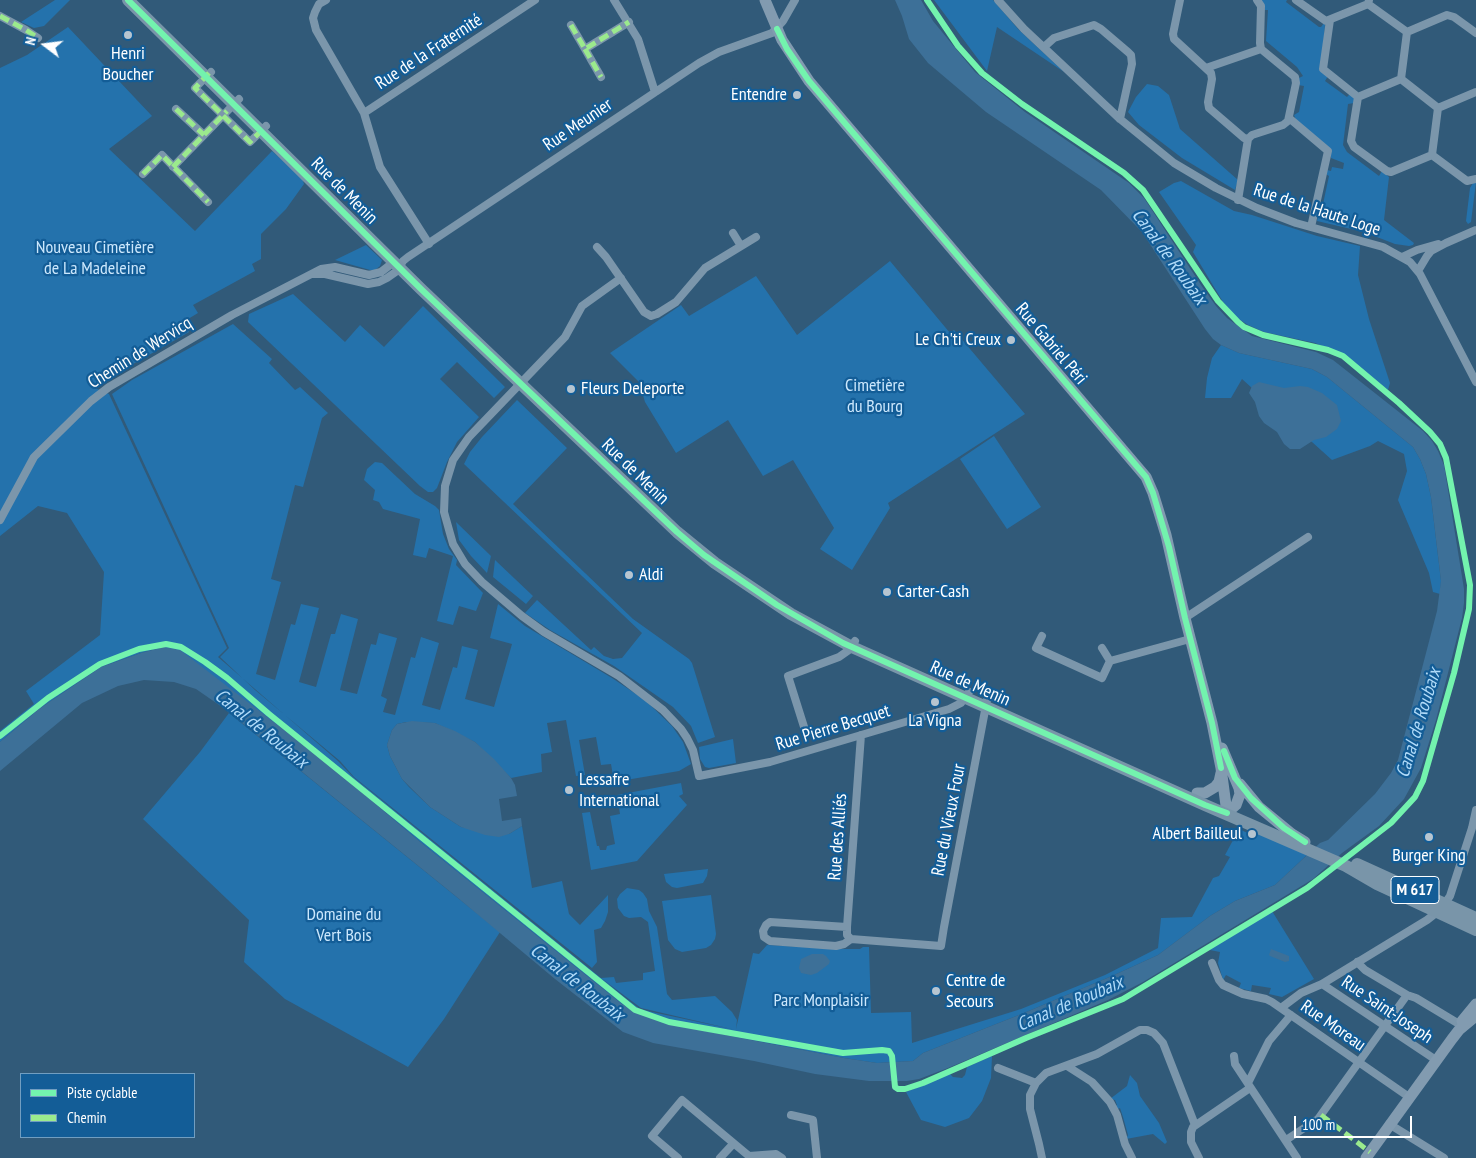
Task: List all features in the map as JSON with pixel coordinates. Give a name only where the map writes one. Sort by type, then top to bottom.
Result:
[{"type":"main road","name":"Rue de Menin","points":[[128,0],[237,101],[399,264],[522,381],[703,546],[726,564],[853,644],[1228,809]]},
{"type":"main road","name":"Rue de Menin","points":[[137,0],[209,74]]},
{"type":"main road","name":"Rue Gabriel Péri","points":[[765,0],[776,29],[809,82],[1085,407],[1145,486],[1185,618],[1212,723],[1228,809],[1239,800],[1240,794],[1212,723]]},
{"type":"main road","name":"Rue de Menin","points":[[987,704],[1197,794],[1303,844]]},
{"type":"main road","points":[[1197,794],[1205,793],[1215,788],[1221,776],[1221,768]]},
{"type":"main road","name":"Rue Gabriel Péri","points":[[1235,778],[1259,806],[1303,844]]},
{"type":"main road","name":"M 617","points":[[1303,844],[1350,864],[1377,884],[1441,908],[1476,918]]},
{"type":"main road","name":"M 617","points":[[1441,908],[1476,930]]},
{"type":"main road","points":[[1366,1158],[1476,1004]]},
{"type":"main road","points":[[1461,1027],[1476,1016]]},
{"type":"street","points":[[326,0],[319,4],[316,9],[313,18],[314,26],[364,113],[380,167],[429,244]]},
{"type":"street","name":"Rue de la Fraternité","points":[[364,113],[535,0]]},
{"type":"street","points":[[614,0],[629,22],[641,46],[655,92]]},
{"type":"street","points":[[776,29],[795,0]]},
{"type":"street","name":"Rue de la Haute Loge","points":[[998,0],[1011,17],[1120,119],[1174,163],[1238,200],[1276,216],[1376,245],[1402,257],[1418,271],[1476,382]]},
{"type":"street","points":[[1180,0],[1173,34],[1175,41],[1211,73],[1209,108],[1244,138],[1248,139]]},
{"type":"street","points":[[1238,200],[1248,139],[1252,135],[1283,125],[1289,118],[1296,79],[1261,49],[1261,6],[1257,0]]},
{"type":"street","points":[[1296,0],[1323,20],[1330,20],[1368,2],[1408,32]]},
{"type":"street","points":[[0,16],[38,38]]},
{"type":"street","points":[[1408,32],[1447,16],[1454,16],[1476,33]]},
{"type":"street","points":[[1330,20],[1323,69],[1358,97]]},
{"type":"street","points":[[585,49],[629,22]]},
{"type":"street","points":[[571,25],[601,77]]},
{"type":"street","points":[[1044,47],[1054,38],[1094,25],[1128,52],[1131,56],[1132,64],[1120,119]]},
{"type":"street","name":"Rue Meunier","points":[[399,264],[706,58],[768,35],[776,29]]},
{"type":"street","points":[[1401,79],[1408,32]]},
{"type":"street","points":[[1206,68],[1261,49]]},
{"type":"street","points":[[209,74],[195,88],[250,142],[263,128]]},
{"type":"street","points":[[1358,97],[1401,79]]},
{"type":"street","points":[[1401,79],[1438,108]]},
{"type":"street","points":[[1438,108],[1476,92]]},
{"type":"street","points":[[1358,97],[1351,141],[1354,147],[1384,170],[1391,172],[1432,155]]},
{"type":"street","points":[[173,167],[237,101]]},
{"type":"street","points":[[1432,155],[1438,108]]},
{"type":"street","points":[[176,109],[204,135]]},
{"type":"street","points":[[1289,118],[1328,151],[1311,227]]},
{"type":"street","points":[[1432,155],[1463,179],[1473,180]]},
{"type":"street","points":[[143,174],[162,156],[208,202]]},
{"type":"street","points":[[1418,271],[1428,254],[1446,243],[1476,230]]},
{"type":"street","points":[[733,233],[741,246]]},
{"type":"street","points":[[597,246],[644,312],[654,316],[676,302],[706,268],[756,238]]},
{"type":"street","points":[[1402,257],[1421,248],[1446,243]]},
{"type":"street","name":"Chemin de Wervicq","points":[[0,520],[34,457],[94,398],[109,387],[232,315],[321,269],[331,267],[372,275],[399,264]]},
{"type":"street","points":[[522,381],[567,334],[584,303],[621,278]]},
{"type":"street","name":"Rue Pierre Becquet","points":[[522,381],[470,437],[457,454],[451,466],[444,494],[444,512],[453,544],[472,572],[509,606],[544,632],[619,676],[663,710],[681,729],[690,744],[699,776],[770,762],[954,707],[967,695]]},
{"type":"street","points":[[1185,618],[1308,537]]},
{"type":"street","points":[[1042,636],[1036,648],[1102,678],[1110,661],[1190,639]]},
{"type":"street","points":[[805,730],[788,676],[839,657],[853,644]]},
{"type":"street","points":[[1102,648],[1110,661]]},
{"type":"street","name":"Rue du Vieux Four","points":[[851,939],[942,946],[944,927],[987,704]]},
{"type":"street","name":"Rue des Alliés","points":[[851,939],[847,935],[847,927],[861,735]]},
{"type":"street","points":[[1441,908],[1450,896],[1476,810]]},
{"type":"street","name":"Rue Moreau","points":[[1409,1097],[1281,1008],[1301,993],[1322,984],[1441,908]]},
{"type":"street","points":[[847,927],[770,922],[763,931],[764,937],[770,942],[836,946],[844,944],[851,939]]},
{"type":"street","points":[[1357,962],[1365,970],[1407,995],[1416,998],[1461,1027]]},
{"type":"street","points":[[1212,963],[1223,985],[1246,996],[1266,999],[1281,1008]]},
{"type":"street","name":"Rue Saint-Joseph","points":[[1322,984],[1436,1060]]},
{"type":"street","points":[[1286,1140],[1318,1119],[1407,995]]},
{"type":"street","points":[[1199,1158],[1191,1139],[1192,1129],[1195,1124],[1249,1085],[1269,1041],[1291,1015]]},
{"type":"street","points":[[1042,1158],[1030,1109],[1030,1095],[1036,1083],[1046,1073],[1111,1047],[1144,1030],[1158,1036],[1165,1048],[1195,1124]]},
{"type":"street","points":[[1234,1056],[1235,1064],[1297,1158]]},
{"type":"street","points":[[1067,1066],[1092,1082],[1110,1102],[1119,1119],[1125,1144],[1132,1158]]},
{"type":"street","points":[[998,1068],[1036,1083]]},
{"type":"street","points":[[678,1158],[652,1136],[682,1100],[748,1156],[776,1154],[782,1158]]},
{"type":"street","points":[[791,1115],[813,1120],[818,1158]]},
{"type":"street","points":[[1389,1124],[1444,1158]]},
{"type":"street","points":[[720,1158],[733,1144]]},
{"type":"green space","points":[[55,0],[70,0],[44,26],[34,28],[21,22]]},
{"type":"green space","points":[[934,0],[993,0],[1018,29],[1064,72],[997,27],[987,71]]},
{"type":"green space","points":[[1260,0],[1287,0],[1286,2],[1319,27],[1324,23],[1321,71],[1328,76],[1325,81],[1347,97],[1351,93],[1354,97],[1354,103],[1348,104],[1343,145],[1347,152],[1379,176],[1382,171],[1389,177],[1384,220],[1414,243],[1413,245],[1395,244],[1364,232],[1317,221],[1329,176],[1326,174],[1327,170],[1331,171],[1332,167],[1343,169],[1344,163],[1331,158],[1331,153],[1296,120],[1294,115],[1299,112],[1304,86],[1298,85],[1299,78],[1303,76],[1297,67],[1266,41],[1268,10],[1264,10]]},
{"type":"green space","points":[[68,27],[152,116],[109,149],[195,231],[272,151],[302,178],[304,184],[286,209],[261,234],[261,259],[252,264],[255,271],[193,305],[198,313],[183,322],[189,332],[93,387],[109,394],[227,648],[218,657],[338,761],[353,777],[628,1000],[640,1009],[736,1030],[641,1008],[601,978],[614,977],[616,983],[643,980],[643,973],[655,971],[648,922],[641,917],[629,918],[624,916],[618,908],[617,899],[627,888],[639,890],[647,899],[649,911],[657,927],[667,994],[672,1000],[715,996],[732,1012],[737,1020],[736,1029],[753,953],[759,954],[767,945],[840,949],[869,947],[871,1013],[911,1012],[912,1043],[1021,1009],[1105,975],[1158,948],[1161,918],[1192,917],[1213,878],[1219,876],[1230,857],[1225,855],[1239,829],[1252,835],[1255,832],[1307,855],[1275,885],[1235,901],[1210,916],[1158,955],[1024,1013],[923,1053],[913,1061],[877,1063],[669,1024],[633,1011],[419,841],[331,766],[260,712],[164,647],[101,667],[39,709],[0,742],[0,731],[34,704],[26,691],[100,635],[104,572],[67,513],[38,506],[0,536],[0,68],[27,55]]},
{"type":"green space","points":[[1147,84],[1158,86],[1169,95],[1180,129],[1238,180],[1235,190],[1182,158],[1139,125],[1128,112],[1136,97]]},
{"type":"green space","points":[[1181,181],[1234,211],[1317,236],[1360,246],[1358,275],[1369,319],[1390,383],[1388,390],[1344,355],[1315,343],[1264,332],[1237,318],[1223,302],[1193,252],[1196,245],[1159,192]]},
{"type":"green space","points":[[1476,182],[1471,222],[1468,224],[1466,221],[1470,188]]},
{"type":"green space","points":[[366,245],[382,260],[380,266],[375,270],[335,260]]},
{"type":"green space","name":"Cimetière du Bourg","points":[[890,261],[950,333],[954,330],[1025,414],[888,503],[890,508],[852,570],[820,549],[834,528],[793,460],[763,476],[728,420],[676,453],[645,402],[639,382],[610,353],[681,305],[689,316],[756,276],[797,335]]},
{"type":"green space","points":[[293,294],[345,342],[360,325],[384,347],[423,306],[505,387],[494,398],[457,362],[440,379],[479,417],[457,442],[437,488],[433,492],[428,492],[420,486],[248,322],[249,314]]},
{"type":"green space","points":[[233,324],[272,359],[269,363],[295,390],[300,387],[328,413],[322,418],[303,487],[295,485],[271,579],[281,582],[256,674],[275,680],[291,624],[295,625],[301,604],[319,608],[299,682],[316,687],[331,634],[335,634],[341,614],[358,619],[340,690],[357,694],[371,644],[376,645],[379,633],[397,638],[381,696],[387,699],[383,712],[395,715],[411,657],[415,658],[421,637],[439,643],[422,705],[440,710],[453,667],[457,668],[462,646],[478,650],[465,699],[494,707],[512,644],[490,638],[498,604],[525,626],[645,700],[672,726],[683,742],[691,764],[679,771],[614,782],[611,764],[601,765],[596,737],[579,740],[585,775],[576,776],[566,720],[547,723],[552,752],[541,754],[542,772],[511,778],[475,742],[435,723],[406,722],[397,724],[392,730],[387,745],[390,756],[402,779],[409,787],[430,807],[461,827],[509,834],[522,826],[532,888],[562,881],[569,914],[580,925],[608,895],[608,912],[605,921],[601,928],[594,930],[597,962],[592,968],[354,777],[340,761],[255,690],[220,657],[229,648],[112,394],[132,380]]},
{"type":"green space","points":[[1221,345],[1239,353],[1312,369],[1327,377],[1413,447],[1426,474],[1431,497],[1441,581],[1440,594],[1433,592],[1429,573],[1398,500],[1407,471],[1404,454],[1378,441],[1370,446],[1332,460],[1242,379],[1231,398],[1205,398],[1212,358]]},
{"type":"green space","points":[[517,400],[567,448],[513,504],[633,619],[689,659],[692,663],[715,737],[698,743],[691,726],[673,707],[614,666],[550,630],[525,613],[537,600],[591,650],[594,647],[604,656],[613,659],[622,658],[642,633],[464,464],[470,452],[482,437]]},
{"type":"green space","points":[[994,436],[1041,507],[1007,529],[960,459]]},
{"type":"green space","points":[[375,462],[382,463],[415,494],[439,510],[443,534],[449,549],[457,560],[456,565],[483,593],[476,611],[459,606],[453,625],[437,621],[453,556],[429,548],[426,558],[413,555],[420,519],[383,509],[379,502],[373,500],[375,490],[364,480],[367,469]]},
{"type":"green space","points":[[456,522],[491,556],[487,573],[459,540]]},
{"type":"green space","points":[[495,560],[533,596],[526,604],[493,577]]},
{"type":"green space","name":"Domaine du Vert Bois","points":[[229,713],[500,932],[444,1019],[408,1067],[285,999],[244,962],[249,920],[143,819],[200,752]]},
{"type":"green space","points":[[733,739],[736,763],[709,768],[705,767],[700,759],[699,747]]},
{"type":"green space","points":[[681,783],[683,794],[679,796],[687,805],[637,861],[591,870],[582,813],[590,812],[597,846],[599,846],[600,850],[606,850],[607,846],[615,844],[610,816],[620,814],[617,795]]},
{"type":"green space","points":[[708,869],[703,883],[677,888],[672,887],[666,882],[664,874]]},
{"type":"green space","points":[[711,895],[716,934],[711,945],[706,948],[682,952],[675,949],[668,940],[662,901]]},
{"type":"green space","points":[[1272,911],[1314,979],[1282,997],[1269,994],[1271,988],[1252,985],[1251,991],[1239,988],[1241,983],[1226,975],[1223,980],[1218,963],[1220,952],[1210,950],[1209,948]]},
{"type":"green space","points":[[992,1056],[991,1078],[982,1101],[969,1118],[945,1127],[921,1120],[906,1092],[950,1074],[953,1077],[962,1078],[967,1067]]},
{"type":"green space","points":[[1130,1075],[1137,1083],[1140,1096],[1159,1123],[1167,1142],[1165,1144],[1153,1134],[1126,1139],[1128,1135],[1120,1108],[1116,1110],[1114,1107],[1117,1105],[1115,1100],[1110,1099],[1127,1086]]},
{"type":"water","name":"Canal de Roubaix","points":[[895,0],[921,0],[933,21],[975,72],[1025,112],[1129,183],[1144,198],[1201,285],[1227,318],[1252,336],[1316,352],[1333,360],[1423,431],[1438,451],[1444,465],[1464,589],[1462,618],[1436,720],[1421,768],[1404,799],[1379,826],[1342,853],[1313,879],[1143,982],[1108,1000],[919,1079],[907,1081],[869,1081],[815,1074],[653,1043],[623,1032],[555,979],[222,707],[196,689],[174,682],[144,680],[118,686],[82,703],[0,771],[0,742],[39,709],[101,667],[164,647],[180,650],[331,766],[419,841],[633,1011],[669,1024],[877,1063],[913,1061],[923,1053],[1024,1013],[1158,955],[1210,916],[1235,901],[1275,885],[1320,843],[1328,840],[1375,794],[1398,760],[1437,611],[1441,581],[1431,497],[1426,474],[1420,459],[1413,447],[1327,377],[1312,369],[1239,353],[1213,339],[1142,232],[1101,190],[986,112],[928,63],[909,39]]},
{"type":"water","points":[[1259,382],[1284,388],[1308,387],[1322,393],[1337,405],[1341,421],[1337,429],[1326,437],[1314,440],[1300,449],[1290,449],[1284,444],[1277,432],[1264,423],[1259,416],[1255,402],[1249,393],[1252,386]]},
{"type":"water","points":[[412,721],[435,723],[455,731],[475,742],[494,759],[511,778],[515,785],[517,796],[499,799],[502,821],[521,818],[522,826],[509,834],[499,837],[485,835],[461,827],[430,807],[402,779],[390,756],[387,745],[392,730],[397,724]]},
{"type":"water","points":[[1271,949],[1289,956],[1289,961],[1285,962],[1270,956]]},
{"type":"water","points":[[812,954],[823,954],[830,961],[829,964],[811,975],[801,973],[799,968],[801,959]]},
{"type":"marked path","points":[[0,16],[38,38]]},
{"type":"marked path","points":[[571,25],[585,49],[629,22]]},
{"type":"marked path","points":[[585,49],[601,77]]},
{"type":"marked path","points":[[209,73],[195,88],[250,142],[263,129]]},
{"type":"marked path","points":[[176,109],[204,135]]},
{"type":"marked path","points":[[173,167],[227,111]]},
{"type":"marked path","points":[[143,174],[162,155],[208,202]]},
{"type":"marked path","points":[[1321,1115],[1370,1152]]},
{"type":"cycle path","points":[[128,0],[421,289],[677,532],[704,555],[777,605],[843,643],[1205,805],[1227,813]]},
{"type":"cycle path","points":[[0,736],[48,698],[100,664],[139,649],[166,644],[181,647],[227,678],[635,1010],[669,1022],[843,1053],[889,1051],[892,1056],[895,1087],[898,1089],[905,1089],[923,1083],[1026,1038],[1123,999],[1307,888],[1391,823],[1415,797],[1423,781],[1454,673],[1469,609],[1470,585],[1446,458],[1440,444],[1399,403],[1343,356],[1328,350],[1263,335],[1244,327],[1238,322],[1218,301],[1143,190],[1124,173],[1022,104],[982,73],[958,46],[927,0]]},
{"type":"cycle path","points":[[777,29],[787,49],[809,81],[1146,477],[1153,493],[1169,547],[1212,723],[1221,768]]},
{"type":"cycle path","points":[[1224,751],[1235,778],[1251,798],[1284,828],[1305,842]]},
{"type":"place","name":"Henri Boucher","points":[[128,35]]},
{"type":"place","name":"Entendre","points":[[797,95]]},
{"type":"place","name":"Le Ch'ti Creux","points":[[1011,340]]},
{"type":"place","name":"Fleurs Deleporte","points":[[571,389]]},
{"type":"place","name":"Aldi","points":[[629,575]]},
{"type":"place","name":"Carter-Cash","points":[[887,592]]},
{"type":"place","name":"La Vigna","points":[[935,702]]},
{"type":"place","name":"Lessafre International","points":[[569,790]]},
{"type":"place","name":"Albert Bailleul","points":[[1252,834]]},
{"type":"place","name":"Burger King","points":[[1429,837]]},
{"type":"place","name":"Centre de Secours","points":[[936,991]]},
{"type":"park label","name":"Nouveau Cimetière de La Madeleine","points":[[95,258]]},
{"type":"park label","name":"Parc Monplaisir","points":[[821,1001]]}]
